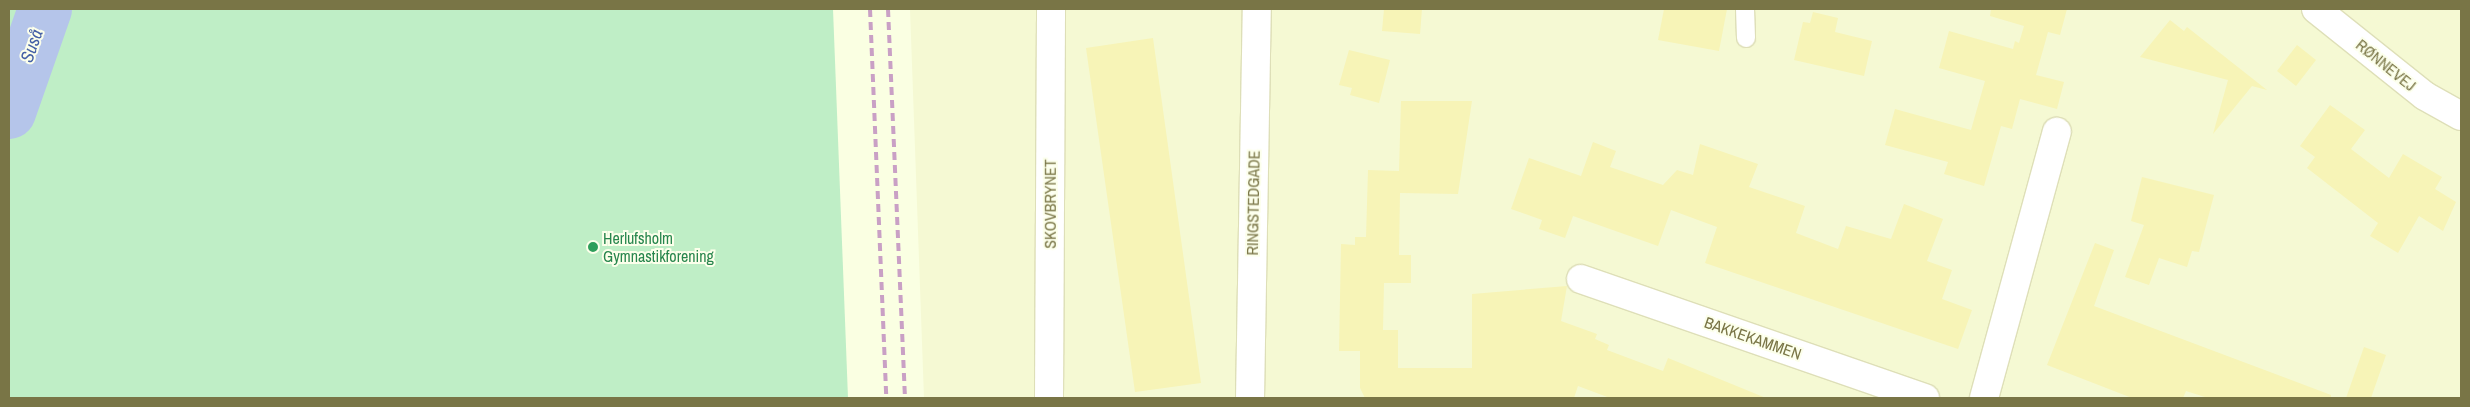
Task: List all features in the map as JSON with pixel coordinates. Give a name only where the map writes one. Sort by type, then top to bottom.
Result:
[{"type":"street","name":"SKOVBRYNET","points":[[1049,398],[1050,9]]},
{"type":"street","name":"RINGSTEDGADE","points":[[1250,398],[1256,9]]},
{"type":"street","name":"RØNNEVEJ","points":[[2316,9],[2425,96],[2461,116]]},
{"type":"street","points":[[1984,398],[2057,132]]},
{"type":"street","name":"BAKKEKAMMEN","points":[[1581,279],[1926,398]]},
{"type":"lane","points":[[1746,9],[1746,38]]},
{"type":"shaded area","points":[[9,9],[833,9],[848,398],[9,398]]},
{"type":"shaded area","points":[[910,9],[2461,9],[2461,398],[924,398]]},
{"type":"building","points":[[1384,9],[1422,9],[1420,34],[1382,31]]},
{"type":"building","points":[[1664,9],[1727,9],[1719,51],[1658,40]]},
{"type":"building","points":[[1991,9],[2067,9],[2060,35],[2048,32],[2036,75],[2064,82],[2057,109],[2020,99],[2012,129],[2001,126],[1984,186],[1944,174],[1948,162],[1885,145],[1895,109],[1971,130],[1985,81],[1939,68],[1949,31],[2013,49],[2015,41],[2019,43],[2024,26],[1990,16]]},
{"type":"building","points":[[1813,12],[1838,18],[1835,32],[1872,41],[1864,76],[1794,60],[1803,22],[1810,23]]},
{"type":"building","points":[[2170,20],[2184,31],[2187,27],[2267,90],[2252,86],[2213,134],[2228,80],[2140,57]]},
{"type":"building","points":[[1153,38],[1201,383],[1135,392],[1086,48]]},
{"type":"building","points":[[2297,45],[2316,60],[2296,86],[2277,71]]},
{"type":"building","points":[[1349,50],[1390,60],[1379,103],[1350,95],[1352,88],[1339,85]]},
{"type":"building","points":[[1401,101],[1472,101],[1458,194],[1400,193],[1399,255],[1411,255],[1411,283],[1384,283],[1383,330],[1398,330],[1398,368],[1472,368],[1472,294],[1567,286],[1561,321],[1597,334],[1595,339],[1609,345],[1607,350],[1663,371],[1668,358],[1766,398],[1610,398],[1578,386],[1574,398],[1365,398],[1360,388],[1360,351],[1339,351],[1341,244],[1355,245],[1355,237],[1366,237],[1368,170],[1399,171]]},
{"type":"building","points":[[2330,105],[2365,130],[2351,149],[2389,178],[2403,154],[2442,177],[2435,189],[2456,202],[2443,231],[2419,216],[2398,253],[2370,236],[2378,223],[2307,168],[2315,157],[2300,146]]},
{"type":"building","points":[[1593,142],[1616,151],[1610,167],[1663,185],[1677,170],[1693,175],[1700,144],[1758,164],[1749,187],[1805,206],[1796,233],[1838,249],[1846,226],[1891,239],[1904,204],[1943,219],[1927,261],[1952,270],[1942,299],[1972,310],[1958,349],[1705,263],[1717,227],[1671,210],[1658,246],[1573,216],[1565,238],[1539,229],[1542,220],[1511,209],[1529,158],[1581,176]]},
{"type":"building","points":[[2142,177],[2214,195],[2199,252],[2192,251],[2187,267],[2159,258],[2149,285],[2125,277],[2144,225],[2131,221]]},
{"type":"building","points":[[2095,243],[2114,250],[2094,306],[2331,395],[2331,398],[2208,398],[2186,391],[2183,398],[2132,398],[2047,365]]},
{"type":"building","points":[[2364,347],[2386,355],[2371,398],[2346,398]]},
{"type":"waterway","name":"Suså","points":[[9,112],[45,9]]},
{"type":"railway","points":[[870,9],[886,398]]},
{"type":"railway","points":[[888,9],[905,398]]},
{"type":"place","name":"Herlufsholm Gymnastikforening","points":[[593,247]]}]
